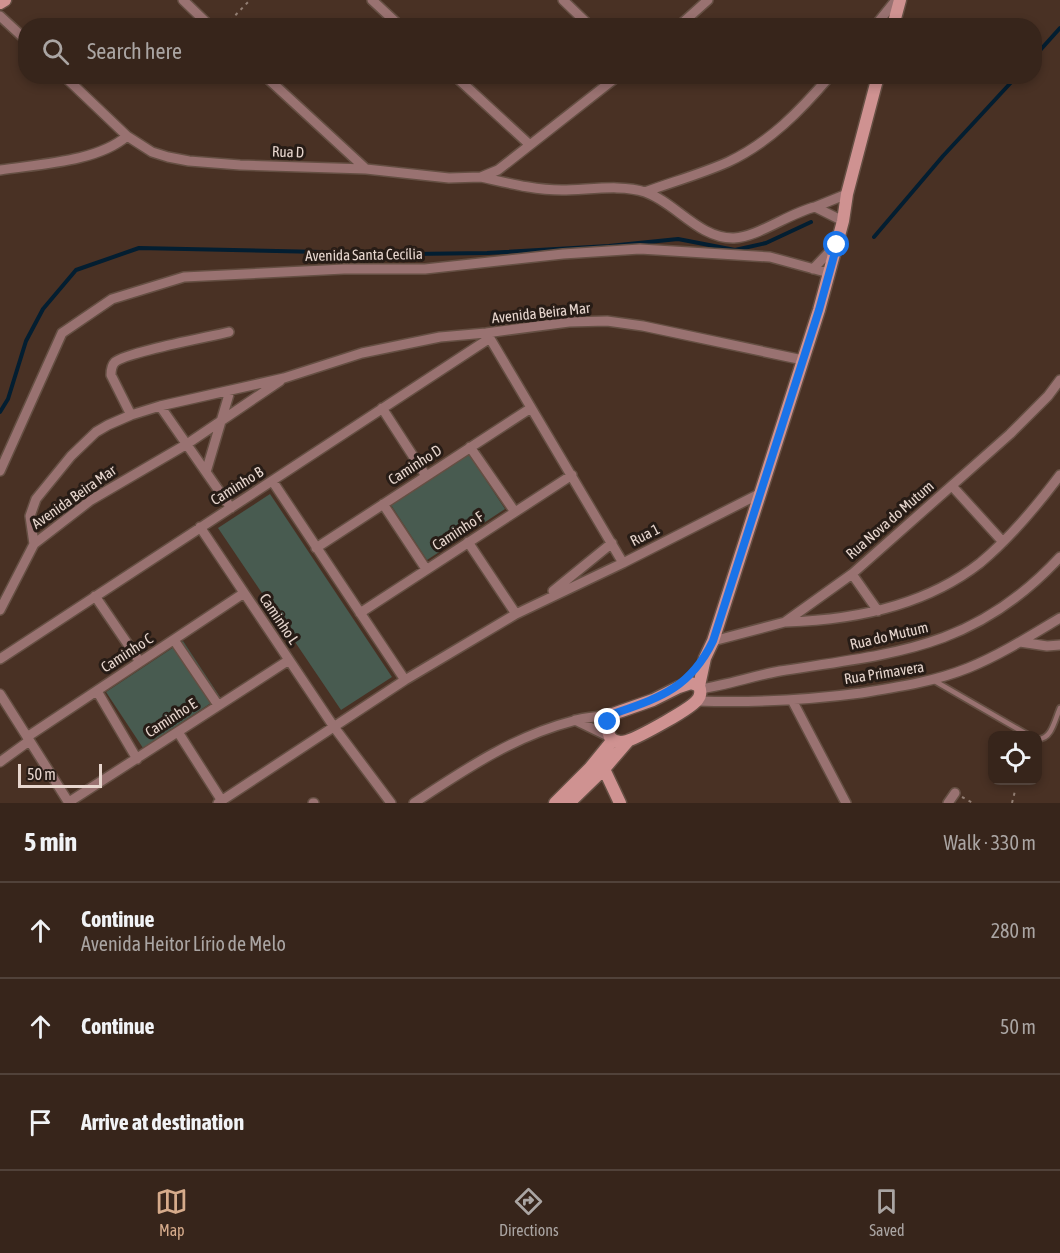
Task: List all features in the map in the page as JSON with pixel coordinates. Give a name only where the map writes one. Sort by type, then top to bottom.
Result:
[{"type":"main road","points":[[0,3],[5,0]]},
{"type":"main road","points":[[895,18],[898,0]]},
{"type":"main road","points":[[569,803],[604,769],[628,741],[684,711],[699,692],[705,658],[713,641],[761,493],[829,273],[876,84]]},
{"type":"main road","points":[[679,687],[705,658]]},
{"type":"main road","points":[[611,739],[607,728],[610,715],[692,683],[699,692]]},
{"type":"main road","points":[[611,739],[628,741]]},
{"type":"main road","points":[[555,803],[584,775],[611,739]]},
{"type":"main road","points":[[604,769],[621,803]]},
{"type":"street","points":[[183,0],[202,18]]},
{"type":"street","points":[[372,0],[391,18]]},
{"type":"street","points":[[563,0],[582,18]]},
{"type":"street","points":[[688,18],[708,0]]},
{"type":"street","points":[[882,18],[898,0]]},
{"type":"street","points":[[0,16],[18,33]]},
{"type":"street","name":"Rua D","points":[[72,84],[127,136],[152,152],[189,161],[366,170],[431,177],[481,177],[498,170],[608,84]]},
{"type":"street","points":[[274,84],[366,170]]},
{"type":"street","points":[[464,84],[530,146]]},
{"type":"street","points":[[645,192],[716,167],[742,154],[787,122],[823,84]]},
{"type":"street","points":[[0,170],[92,155],[113,146],[127,136]]},
{"type":"street","points":[[481,177],[539,189],[628,189],[645,192],[706,230],[724,237],[743,236],[847,194]]},
{"type":"street","points":[[815,207],[843,221]]},
{"type":"street","points":[[813,269],[837,245]]},
{"type":"street","name":"Avenida Santa Cecília","points":[[0,471],[62,333],[112,299],[184,277],[344,269],[425,269],[562,254],[640,249],[770,258],[829,273]]},
{"type":"street","name":"Avenida Beira Mar","points":[[34,544],[30,516],[32,507],[43,488],[96,432],[130,415],[160,406],[284,378],[381,348],[440,337],[488,336],[570,322],[625,322],[803,360]]},
{"type":"street","points":[[130,415],[111,375],[116,362],[134,355],[229,332]]},
{"type":"street","points":[[488,336],[623,563]]},
{"type":"street","name":"Caminho B","points":[[0,659],[273,482],[488,336]]},
{"type":"street","name":"Avenida Beira Mar","points":[[0,610],[34,544],[91,500],[222,422],[284,378]]},
{"type":"street","name":"Rua Nova do Mutum","points":[[713,641],[785,622],[852,574],[1010,434],[1048,396],[1060,380]]},
{"type":"street","points":[[206,472],[230,391]]},
{"type":"street","points":[[160,406],[231,508]]},
{"type":"street","points":[[382,408],[426,476]]},
{"type":"street","name":"Caminho D","points":[[315,548],[531,408]]},
{"type":"street","points":[[470,447],[515,512]]},
{"type":"street","name":"Caminho F","points":[[360,613],[572,475]]},
{"type":"street","points":[[785,622],[829,620],[878,612],[940,587],[978,564],[1003,542],[1060,476]]},
{"type":"street","points":[[273,482],[405,680]]},
{"type":"street","points":[[952,486],[1003,542]]},
{"type":"street","name":"Rua 1","points":[[220,802],[405,680],[516,614],[761,493]]},
{"type":"street","points":[[383,504],[426,570]]},
{"type":"street","name":"Caminho L","points":[[200,528],[334,727],[391,803]]},
{"type":"street","points":[[468,542],[516,614]]},
{"type":"street","name":"Rua 1","points":[[542,600],[612,543]]},
{"type":"street","name":"Rua do Mutum","points":[[699,692],[772,673],[883,656],[930,643],[977,623],[1007,605],[1060,557]]},
{"type":"street","points":[[852,574],[878,612]]},
{"type":"street","name":"Caminho C","points":[[0,762],[28,739],[244,593]]},
{"type":"street","points":[[95,596],[140,662]]},
{"type":"street","name":"Rua Primavera","points":[[699,692],[714,702],[741,703],[845,695],[913,686],[970,667],[1020,642],[1060,618]]},
{"type":"street","points":[[174,640],[218,705]]},
{"type":"street","points":[[1020,642],[1047,646],[1060,645]]},
{"type":"street","name":"Caminho E","points":[[69,803],[289,660]]},
{"type":"street","points":[[714,702],[717,687]]},
{"type":"street","points":[[98,691],[137,759]]},
{"type":"street","points":[[0,694],[69,803]]},
{"type":"street","points":[[792,700],[846,803]]},
{"type":"street","points":[[414,803],[508,745],[575,720],[610,715]]},
{"type":"street","points":[[575,720],[611,739]]},
{"type":"street","points":[[178,732],[220,802]]},
{"type":"street","points":[[948,803],[955,793]]},
{"type":"lane","points":[[933,680],[1022,731]]},
{"type":"lane","points":[[1042,738],[1049,735],[1060,708]]},
{"type":"path","points":[[233,18],[250,0]]},
{"type":"path","points":[[1012,803],[1015,791]]},
{"type":"green space","points":[[468,453],[505,509],[427,560],[391,505]]},
{"type":"green space","points":[[270,494],[392,677],[341,710],[218,528]]},
{"type":"green space","points":[[183,641],[220,697],[143,748],[106,692]]},
{"type":"waterway","points":[[1042,48],[1060,28]]},
{"type":"waterway","points":[[874,237],[943,156],[1010,84]]},
{"type":"waterway","points":[[0,412],[8,399],[26,341],[43,309],[76,270],[139,248],[412,254],[487,253],[609,246],[678,239],[735,250],[766,243],[811,222]]},
{"type":"route","points":[[608,722],[610,715],[653,700],[679,687],[705,658],[713,641],[761,493],[819,310],[837,245]]}]
